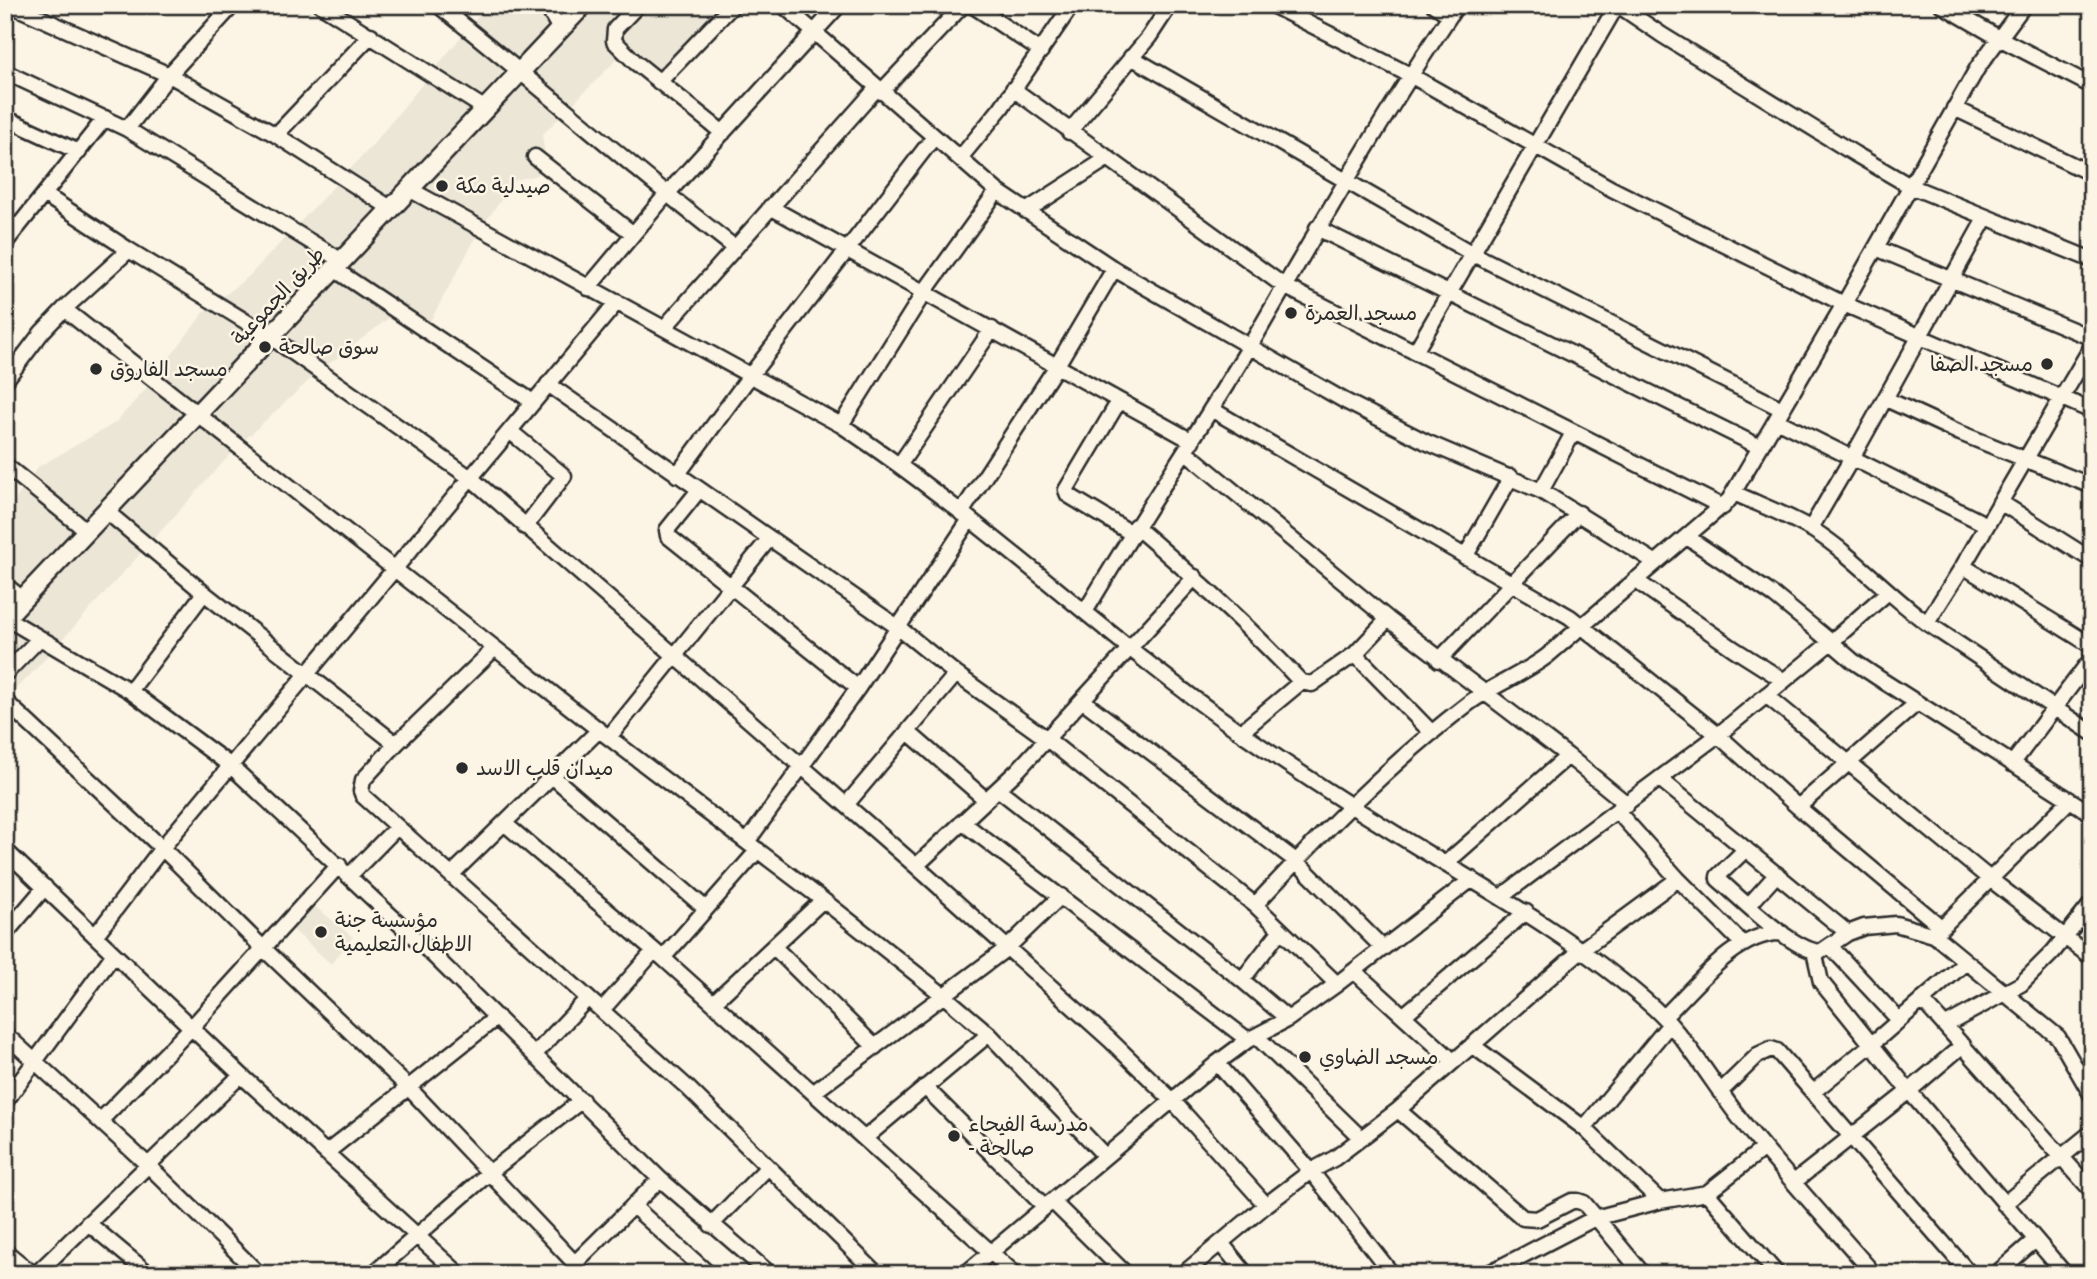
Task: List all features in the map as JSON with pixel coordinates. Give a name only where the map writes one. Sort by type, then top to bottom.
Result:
[{"type":"main road","name":"طريق الجموعية","points":[[6,618],[583,5]]},
{"type":"street","points":[[127,130],[169,75],[233,5]]},
{"type":"street","points":[[321,5],[484,108]]},
{"type":"street","points":[[438,5],[520,70],[666,195],[734,247]]},
{"type":"street","points":[[546,5],[560,29]]},
{"type":"street","points":[[638,5],[615,29],[614,41],[659,82],[723,133]]},
{"type":"street","points":[[659,82],[732,5]]},
{"type":"street","points":[[783,5],[997,191],[1114,268],[1345,401],[1426,442],[1541,491],[1655,562]]},
{"type":"street","points":[[588,288],[632,233],[839,5]]},
{"type":"street","points":[[664,328],[770,207],[963,5]]},
{"type":"street","points":[[972,5],[1041,51]]},
{"type":"street","points":[[960,158],[1001,108],[1072,5]]},
{"type":"street","points":[[1069,132],[1149,37],[1170,5]]},
{"type":"street","points":[[1272,5],[1410,75],[1612,189],[1844,304],[2092,411]]},
{"type":"street","points":[[1085,612],[1133,529],[1189,446],[1250,346],[1345,181],[1453,10],[1434,5]]},
{"type":"street","points":[[1415,352],[1618,5],[1910,186],[2092,260]]},
{"type":"street","points":[[1942,5],[2092,86]]},
{"type":"street","points":[[1255,905],[1353,805],[1432,733],[1486,692],[1532,667],[1723,507],[1734,493],[1844,304],[1978,66],[2024,5]]},
{"type":"street","points":[[21,7],[169,75],[276,135],[391,209]]},
{"type":"street","points":[[276,135],[370,35]]},
{"type":"street","points":[[1131,57],[1473,254],[1779,415],[1852,458],[1987,525]]},
{"type":"street","points":[[5,72],[127,130],[338,265],[533,402]]},
{"type":"street","points":[[1013,89],[1284,286],[1723,507]]},
{"type":"street","points":[[1954,108],[2092,174]]},
{"type":"street","points":[[5,118],[79,152]]},
{"type":"street","points":[[5,243],[12,224],[45,195],[105,118]]},
{"type":"street","points":[[677,475],[934,136]]},
{"type":"street","points":[[535,157],[632,233]]},
{"type":"street","points":[[1026,211],[1108,158]]},
{"type":"street","points":[[409,189],[841,425],[900,464],[1131,649],[1241,732],[1445,864],[1526,912],[1580,951],[1638,994],[1667,1021],[1764,1148],[1874,1274]]},
{"type":"street","points":[[841,425],[925,291],[997,191]]},
{"type":"street","points":[[45,195],[271,337],[472,479],[916,866],[1110,1040],[1172,1100],[1266,1205]]},
{"type":"street","points":[[770,207],[1119,401],[1189,446],[1388,619],[1568,756],[1622,808],[1678,879],[1742,943]]},
{"type":"street","points":[[1811,528],[1986,217]]},
{"type":"street","points":[[1317,228],[1760,447]]},
{"type":"street","points":[[1876,248],[2092,338]]},
{"type":"street","points":[[6,378],[64,309],[129,250]]},
{"type":"street","points":[[602,1010],[706,909],[752,846],[799,766],[899,628],[1114,268]]},
{"type":"street","points":[[95,936],[162,848],[617,302]]},
{"type":"street","points":[[64,309],[604,734],[943,995],[989,1034],[1105,1156]]},
{"type":"street","points":[[900,464],[992,329]]},
{"type":"street","points":[[1927,623],[2092,346]]},
{"type":"street","points":[[548,384],[899,628],[956,674],[1047,739],[1255,905],[1337,984]]},
{"type":"street","points":[[1885,399],[2092,486]]},
{"type":"street","points":[[1119,401],[1066,491],[1068,495],[1133,529],[1195,577],[1301,681],[1312,684],[1355,654],[1388,619]]},
{"type":"street","points":[[1211,409],[1554,607],[1583,627],[1718,735],[1938,931],[1966,962],[2058,1037],[2092,1096]]},
{"type":"street","points":[[511,432],[564,476],[526,527]]},
{"type":"street","points":[[1541,491],[1573,433]]},
{"type":"street","points":[[5,465],[87,531]]},
{"type":"street","points":[[1465,557],[1511,477]]},
{"type":"street","points":[[699,490],[667,533],[858,688]]},
{"type":"street","points":[[1734,493],[1811,528],[1927,623],[2092,733]]},
{"type":"street","points":[[2000,502],[2092,560]]},
{"type":"street","points":[[106,511],[204,593],[396,744]]},
{"type":"street","points":[[1439,660],[1579,513]]},
{"type":"street","points":[[1688,537],[1775,596],[1853,661],[2092,814]]},
{"type":"street","points":[[453,874],[552,776],[604,734],[674,655],[769,539]]},
{"type":"street","points":[[1963,566],[2092,646]]},
{"type":"street","points":[[916,866],[1047,739],[1195,577]]},
{"type":"street","points":[[1635,580],[1783,680]]},
{"type":"street","points":[[5,585],[23,600]]},
{"type":"street","points":[[1502,897],[1718,735],[1888,592]]},
{"type":"street","points":[[130,691],[204,593]]},
{"type":"street","points":[[6,618],[130,691],[231,766],[497,1017],[660,1179],[770,1274]]},
{"type":"street","points":[[5,674],[40,638]]},
{"type":"street","points":[[495,648],[396,744],[363,780],[363,796],[453,874],[708,1107],[877,1274]]},
{"type":"street","points":[[1355,654],[1432,733]]},
{"type":"street","points":[[2012,764],[2092,658]]},
{"type":"street","points":[[846,805],[956,674]]},
{"type":"street","points":[[1241,732],[1301,681]]},
{"type":"street","points":[[1766,695],[1990,879],[2092,958]]},
{"type":"street","points":[[5,701],[162,848],[408,1087],[580,1269],[633,1206],[660,1179]]},
{"type":"street","points":[[1083,701],[1296,861],[1383,948]]},
{"type":"street","points":[[1798,807],[1917,704]]},
{"type":"street","points":[[908,732],[985,799]]},
{"type":"street","points":[[1445,864],[1568,756]]},
{"type":"street","points":[[552,776],[706,909]]},
{"type":"street","points":[[1660,779],[1848,933]]},
{"type":"street","points":[[998,789],[1288,1019]]},
{"type":"street","points":[[1938,931],[2070,800]]},
{"type":"street","points":[[962,822],[1252,1038],[1361,1138]]},
{"type":"street","points":[[504,823],[658,954],[1016,1274]]},
{"type":"street","points":[[101,1120],[191,1028],[262,947],[344,870],[397,827]]},
{"type":"street","points":[[1746,849],[1717,877],[1782,933],[1814,951],[1820,951],[1848,933],[1864,927],[1896,924],[1938,931]]},
{"type":"street","points":[[5,850],[241,1075],[459,1274]]},
{"type":"street","points":[[1749,905],[1777,874]]},
{"type":"street","points":[[965,1274],[1217,1063],[1252,1038],[1288,1019],[1337,984],[1472,879]]},
{"type":"street","points":[[1183,1274],[1266,1205],[1398,1110],[1580,951],[1678,879]]},
{"type":"street","points":[[5,934],[46,887]]},
{"type":"street","points":[[814,1092],[1006,949],[1061,897]]},
{"type":"street","points":[[713,1003],[823,900]]},
{"type":"street","points":[[1946,1025],[2006,994],[2030,977],[2092,903]]},
{"type":"street","points":[[1404,1015],[1526,912]]},
{"type":"street","points":[[1242,980],[1280,931]]},
{"type":"street","points":[[1584,1128],[1667,1021],[1742,943],[1761,935],[1782,933]]},
{"type":"street","points":[[1830,946],[1899,1020]]},
{"type":"street","points":[[774,947],[875,1047]]},
{"type":"street","points":[[1814,951],[1819,978],[1909,1091],[2065,1274]]},
{"type":"street","points":[[5,1101],[114,954]]},
{"type":"street","points":[[1813,1092],[1966,962]]},
{"type":"street","points":[[1354,971],[1453,1061]]},
{"type":"street","points":[[535,1054],[588,998]]},
{"type":"street","points":[[1922,1000],[2092,1191]]},
{"type":"street","points":[[326,1153],[497,1017]]},
{"type":"street","points":[[5,1034],[148,1164],[259,1274]]},
{"type":"street","points":[[865,1138],[989,1034]]},
{"type":"street","points":[[1472,1045],[1584,1128],[1660,1201]]},
{"type":"street","points":[[1794,1182],[1963,1045]]},
{"type":"street","points":[[1720,1092],[1758,1055],[1771,1049],[1777,1051],[1970,1274]]},
{"type":"street","points":[[1217,1063],[1311,1171],[1392,1274]]},
{"type":"street","points":[[5,1251],[31,1273],[88,1223],[241,1075]]},
{"type":"street","points":[[925,1087],[1126,1274]]},
{"type":"street","points":[[373,1274],[488,1173],[582,1100]]},
{"type":"street","points":[[1398,1110],[1523,1218],[1537,1219],[1578,1200],[1584,1203],[1643,1274]]},
{"type":"street","points":[[2004,1204],[2092,1132]]},
{"type":"street","points":[[1486,1274],[1595,1218],[1660,1201],[1707,1194],[1764,1148]]},
{"type":"street","points":[[711,1225],[767,1167]]},
{"type":"street","points":[[1707,1194],[1777,1274]]},
{"type":"street","points":[[633,1206],[709,1274]]},
{"type":"street","points":[[88,1223],[149,1274]]},
{"type":"street","points":[[1996,1274],[2035,1240]]},
{"type":"street","points":[[1221,1243],[1246,1274]]},
{"type":"shaded area","name":"سوق صالحة","points":[[487,5],[732,5],[659,82],[623,53],[542,135],[545,154],[538,175],[515,180],[481,228],[427,327],[473,357],[466,368],[389,318],[316,374],[238,446],[34,671],[5,699],[5,514],[38,467],[115,423],[144,391],[205,311],[249,276],[370,148]]},
{"type":"shaded area","name":"مؤسسة جنة الاطفال التعليمية","points":[[312,904],[353,937],[331,964],[290,927]]},
{"type":"place","name":"صيدلية مكة","points":[[442,186]]},
{"type":"place","name":"مسجد العمرة","points":[[1291,313]]},
{"type":"place","name":"سوق صالحة","points":[[265,347]]},
{"type":"place","name":"مسجد الصفا","points":[[2047,364]]},
{"type":"place","name":"مسجد الفاروق","points":[[96,369]]},
{"type":"place","name":"ميدان قلب الاسد","points":[[462,768]]},
{"type":"place","name":"مؤسسة جنة الاطفال التعليمية","points":[[321,932]]},
{"type":"place","name":"مسجد الضاوي","points":[[1305,1057]]},
{"type":"place","name":"مدرسة الفيحاء - صالحة","points":[[954,1136]]}]
